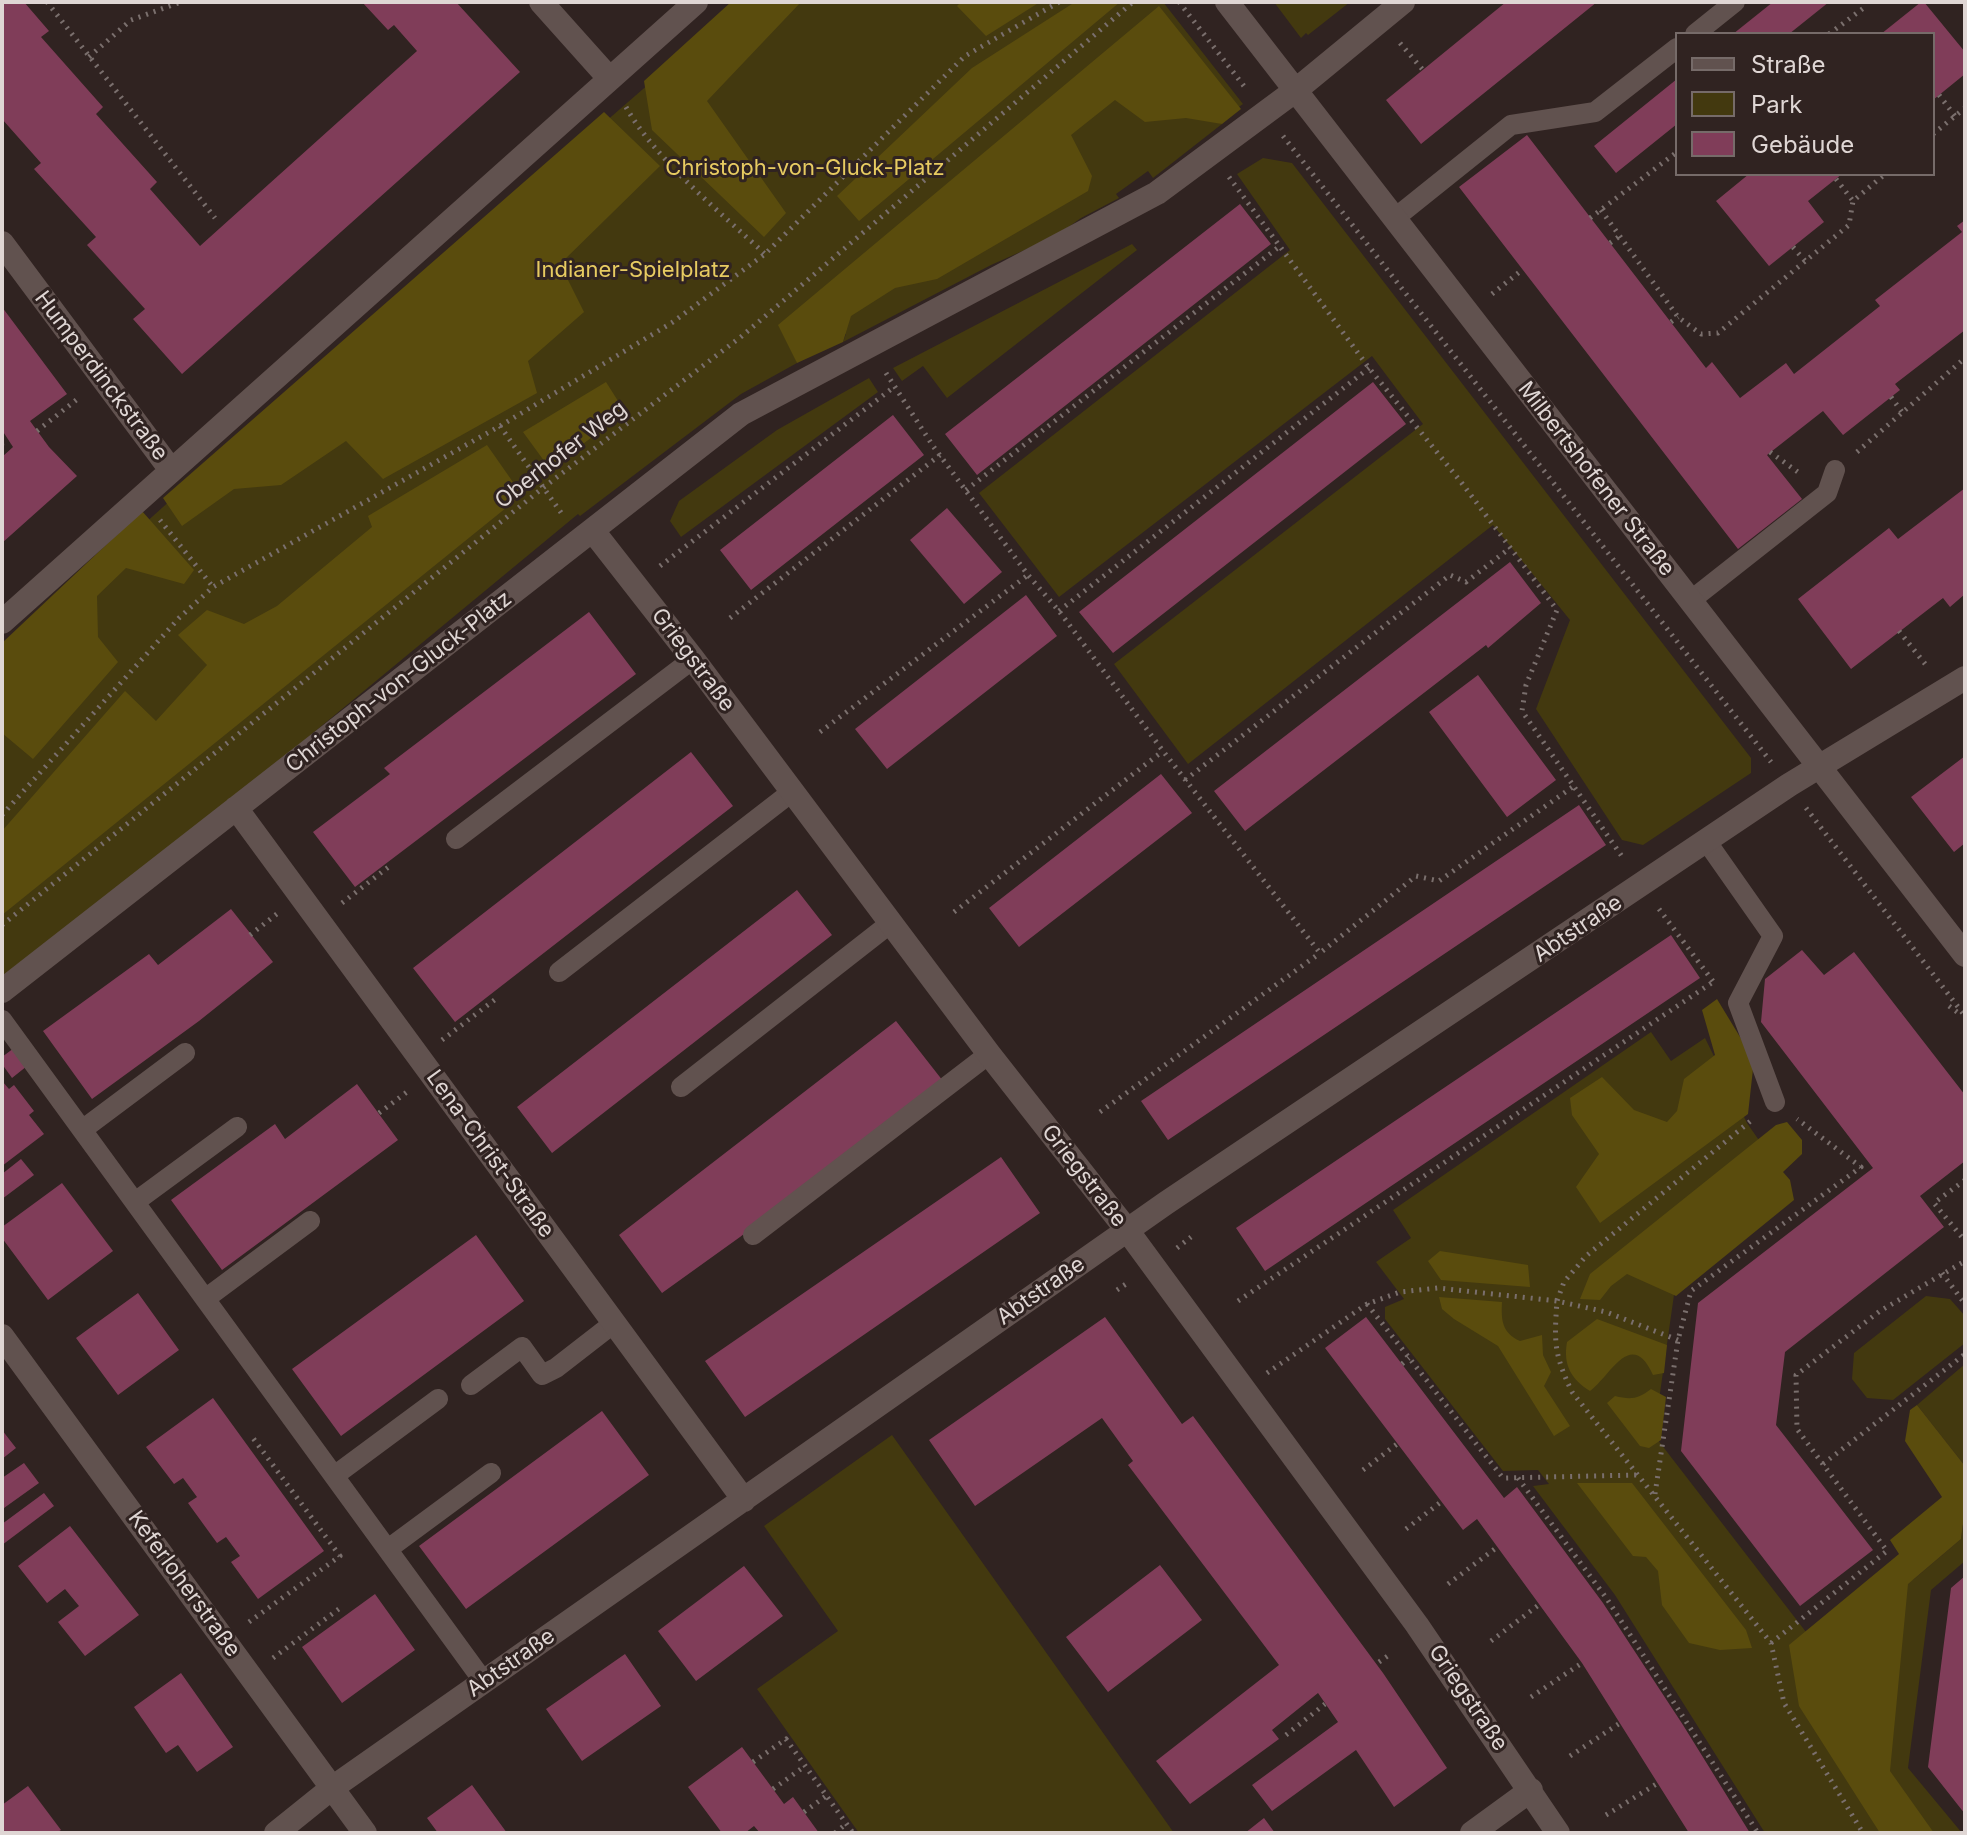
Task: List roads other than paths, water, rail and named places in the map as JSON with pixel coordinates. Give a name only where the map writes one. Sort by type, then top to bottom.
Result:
[{"type":"street","points":[[541,2],[609,78]]},
{"type":"street","points":[[2,622],[696,2]]},
{"type":"street","name":"Milbertshofener Straße","points":[[1227,2],[1965,955]]},
{"type":"street","name":"Christoph-von-Gluck-Platz","points":[[2,991],[236,808],[582,528],[741,414],[1157,193],[1296,90],[1403,2]]},
{"type":"street","name":"Humperdinckstraße","points":[[2,243],[171,470]]},
{"type":"street","name":"Griegstraße","points":[[582,528],[693,659],[989,1054],[1127,1230],[1417,1625],[1558,1833]]},
{"type":"street","name":"Abtstraße","points":[[276,1833],[332,1788],[1127,1230],[1789,785],[1965,678]]},
{"type":"street","name":"Lena-Christ-Straße","points":[[236,808],[744,1500]]},
{"type":"street","name":"Keferloherstraße","points":[[2,1336],[365,1833]]},
{"type":"street","points":[[1472,1833],[1531,1790]]},
{"type":"lane","points":[[1698,32],[1735,2]]},
{"type":"lane","points":[[1395,218],[1511,125],[1595,112],[1675,50]]},
{"type":"lane","points":[[1690,601],[1827,493],[1835,470]]},
{"type":"lane","points":[[456,839],[693,659]]},
{"type":"lane","points":[[559,972],[793,791]]},
{"type":"lane","points":[[1707,842],[1773,936],[1738,1003],[1775,1102]]},
{"type":"lane","points":[[681,1087],[892,922]]},
{"type":"lane","points":[[2,1020],[484,1682]]},
{"type":"lane","points":[[82,1130],[185,1053]]},
{"type":"lane","points":[[753,1235],[989,1054]]},
{"type":"lane","points":[[135,1202],[237,1127]]},
{"type":"lane","points":[[205,1299],[310,1221]]},
{"type":"lane","points":[[471,1385],[522,1347],[542,1375],[556,1368],[614,1323]]},
{"type":"lane","points":[[334,1476],[438,1399]]},
{"type":"lane","points":[[388,1549],[491,1473]]},
{"type":"park label","name":"Indianer-Spielplatz","points":[[633,270]]}]
